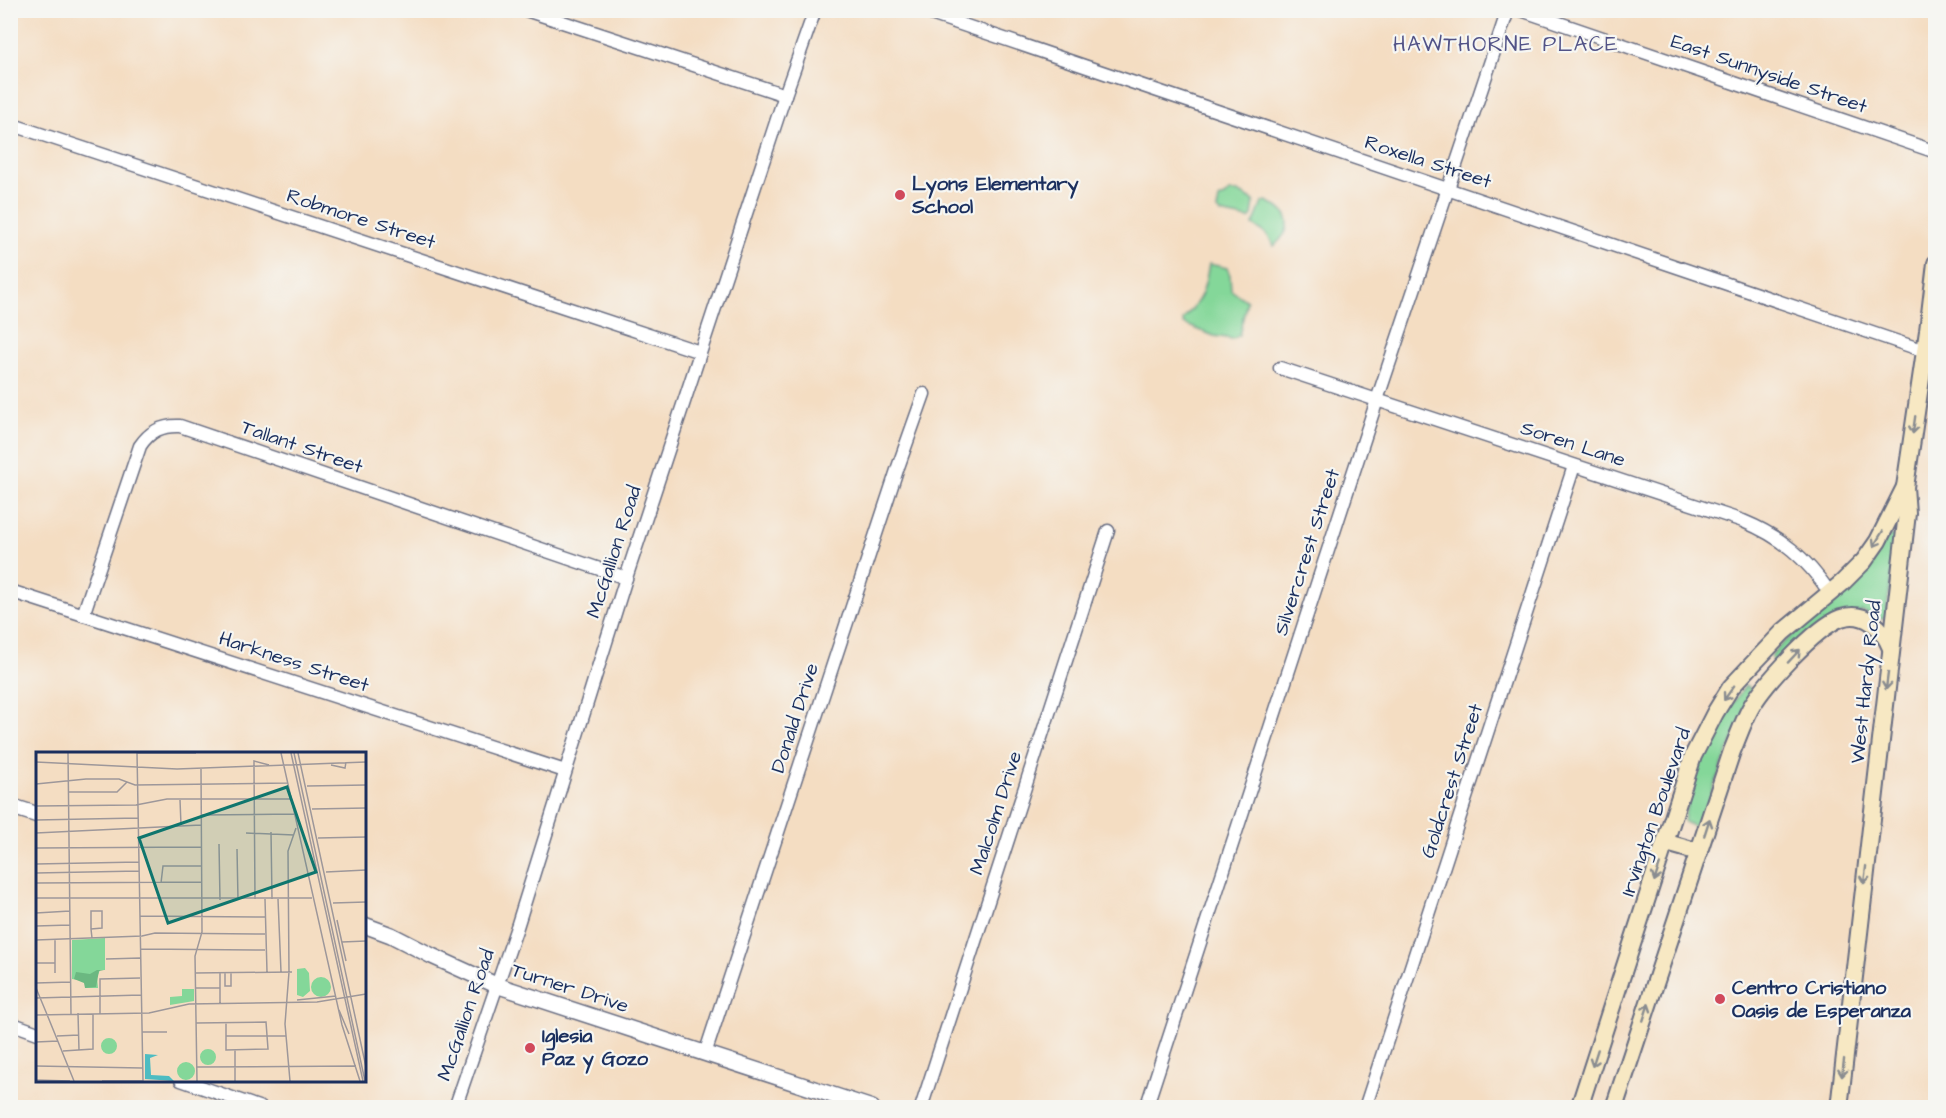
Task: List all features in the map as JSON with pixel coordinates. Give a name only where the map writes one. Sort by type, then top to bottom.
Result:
[{"type":"main road","name":"West Hardy Road","points":[[1839,1107],[1907,513],[1905,487],[1935,263]]},
{"type":"main road","name":"Irvington Boulevard","points":[[1579,1107],[1693,756],[1715,713],[1731,687],[1783,632],[1864,561],[1878,541],[1905,487]]},
{"type":"main road","points":[[1614,1107],[1732,752],[1750,709],[1767,686],[1808,641],[1839,619],[1854,617],[1872,622],[1885,633],[1891,648]]},
{"type":"main road","points":[[1748,669],[1767,686]]},
{"type":"main road","points":[[1666,843],[1699,852]]},
{"type":"street","points":[[526,10],[548,14],[785,95]]},
{"type":"street","name":"McGallion Road","points":[[454,1107],[517,927],[626,578],[815,10]]},
{"type":"street","name":"Roxella Street","points":[[919,10],[1314,146],[1448,189],[1924,351]]},
{"type":"street","name":"Silvercrest Street","points":[[1146,1107],[1377,400],[1508,10]]},
{"type":"street","name":"East Sunnyside Street","points":[[1521,10],[1935,152]]},
{"type":"street","name":"Robmore Street","points":[[10,124],[700,352]]},
{"type":"street","name":"Soren Lane","points":[[1280,368],[1743,520],[1785,543],[1808,565],[1830,593]]},
{"type":"street","name":"Donald Drive","points":[[705,1054],[924,394]]},
{"type":"street","name":"Tallant Street","points":[[83,615],[140,446],[152,432],[172,426],[180,426],[626,578]]},
{"type":"street","name":"Goldcrest Street","points":[[1365,1107],[1574,466]]},
{"type":"street","name":"Malcolm Drive","points":[[921,1107],[1108,531]]},
{"type":"street","name":"Harkness Street","points":[[10,591],[565,771]]},
{"type":"street","points":[[10,806],[36,814]]},
{"type":"street","name":"Turner Drive","points":[[366,926],[391,935],[496,985],[872,1107]]},
{"type":"street","points":[[10,1023],[36,1032]]},
{"type":"street","points":[[187,1082],[261,1107]]},
{"type":"green space","points":[[1230,192],[1238,192],[1254,201],[1252,216],[1249,219],[1220,213],[1217,210],[1219,199]]},
{"type":"green space","points":[[1266,201],[1281,210],[1288,220],[1285,232],[1274,246],[1267,234],[1253,225],[1262,203]]},
{"type":"green space","points":[[1209,264],[1227,268],[1231,290],[1247,301],[1239,335],[1233,339],[1214,336],[1184,324],[1183,320],[1201,295]]},
{"type":"green space","points":[[1890,535],[1896,537],[1886,617],[1881,619],[1862,611],[1775,662],[1770,657],[1776,649],[1858,578]]},
{"type":"green space","points":[[1745,686],[1753,690],[1707,804],[1695,827],[1684,822],[1687,803],[1698,768],[1724,717]]},
{"type":"place","name":"Lyons Elementary School","points":[[900,195]]},
{"type":"place","name":"Centro Cristiano Oasis de Esperanza","points":[[1720,999]]},
{"type":"place","name":"Iglesia Paz y Gozo","points":[[530,1048]]},
{"type":"district","name":"HAWTHORNE PLACE","points":[[1506,44]]}]
